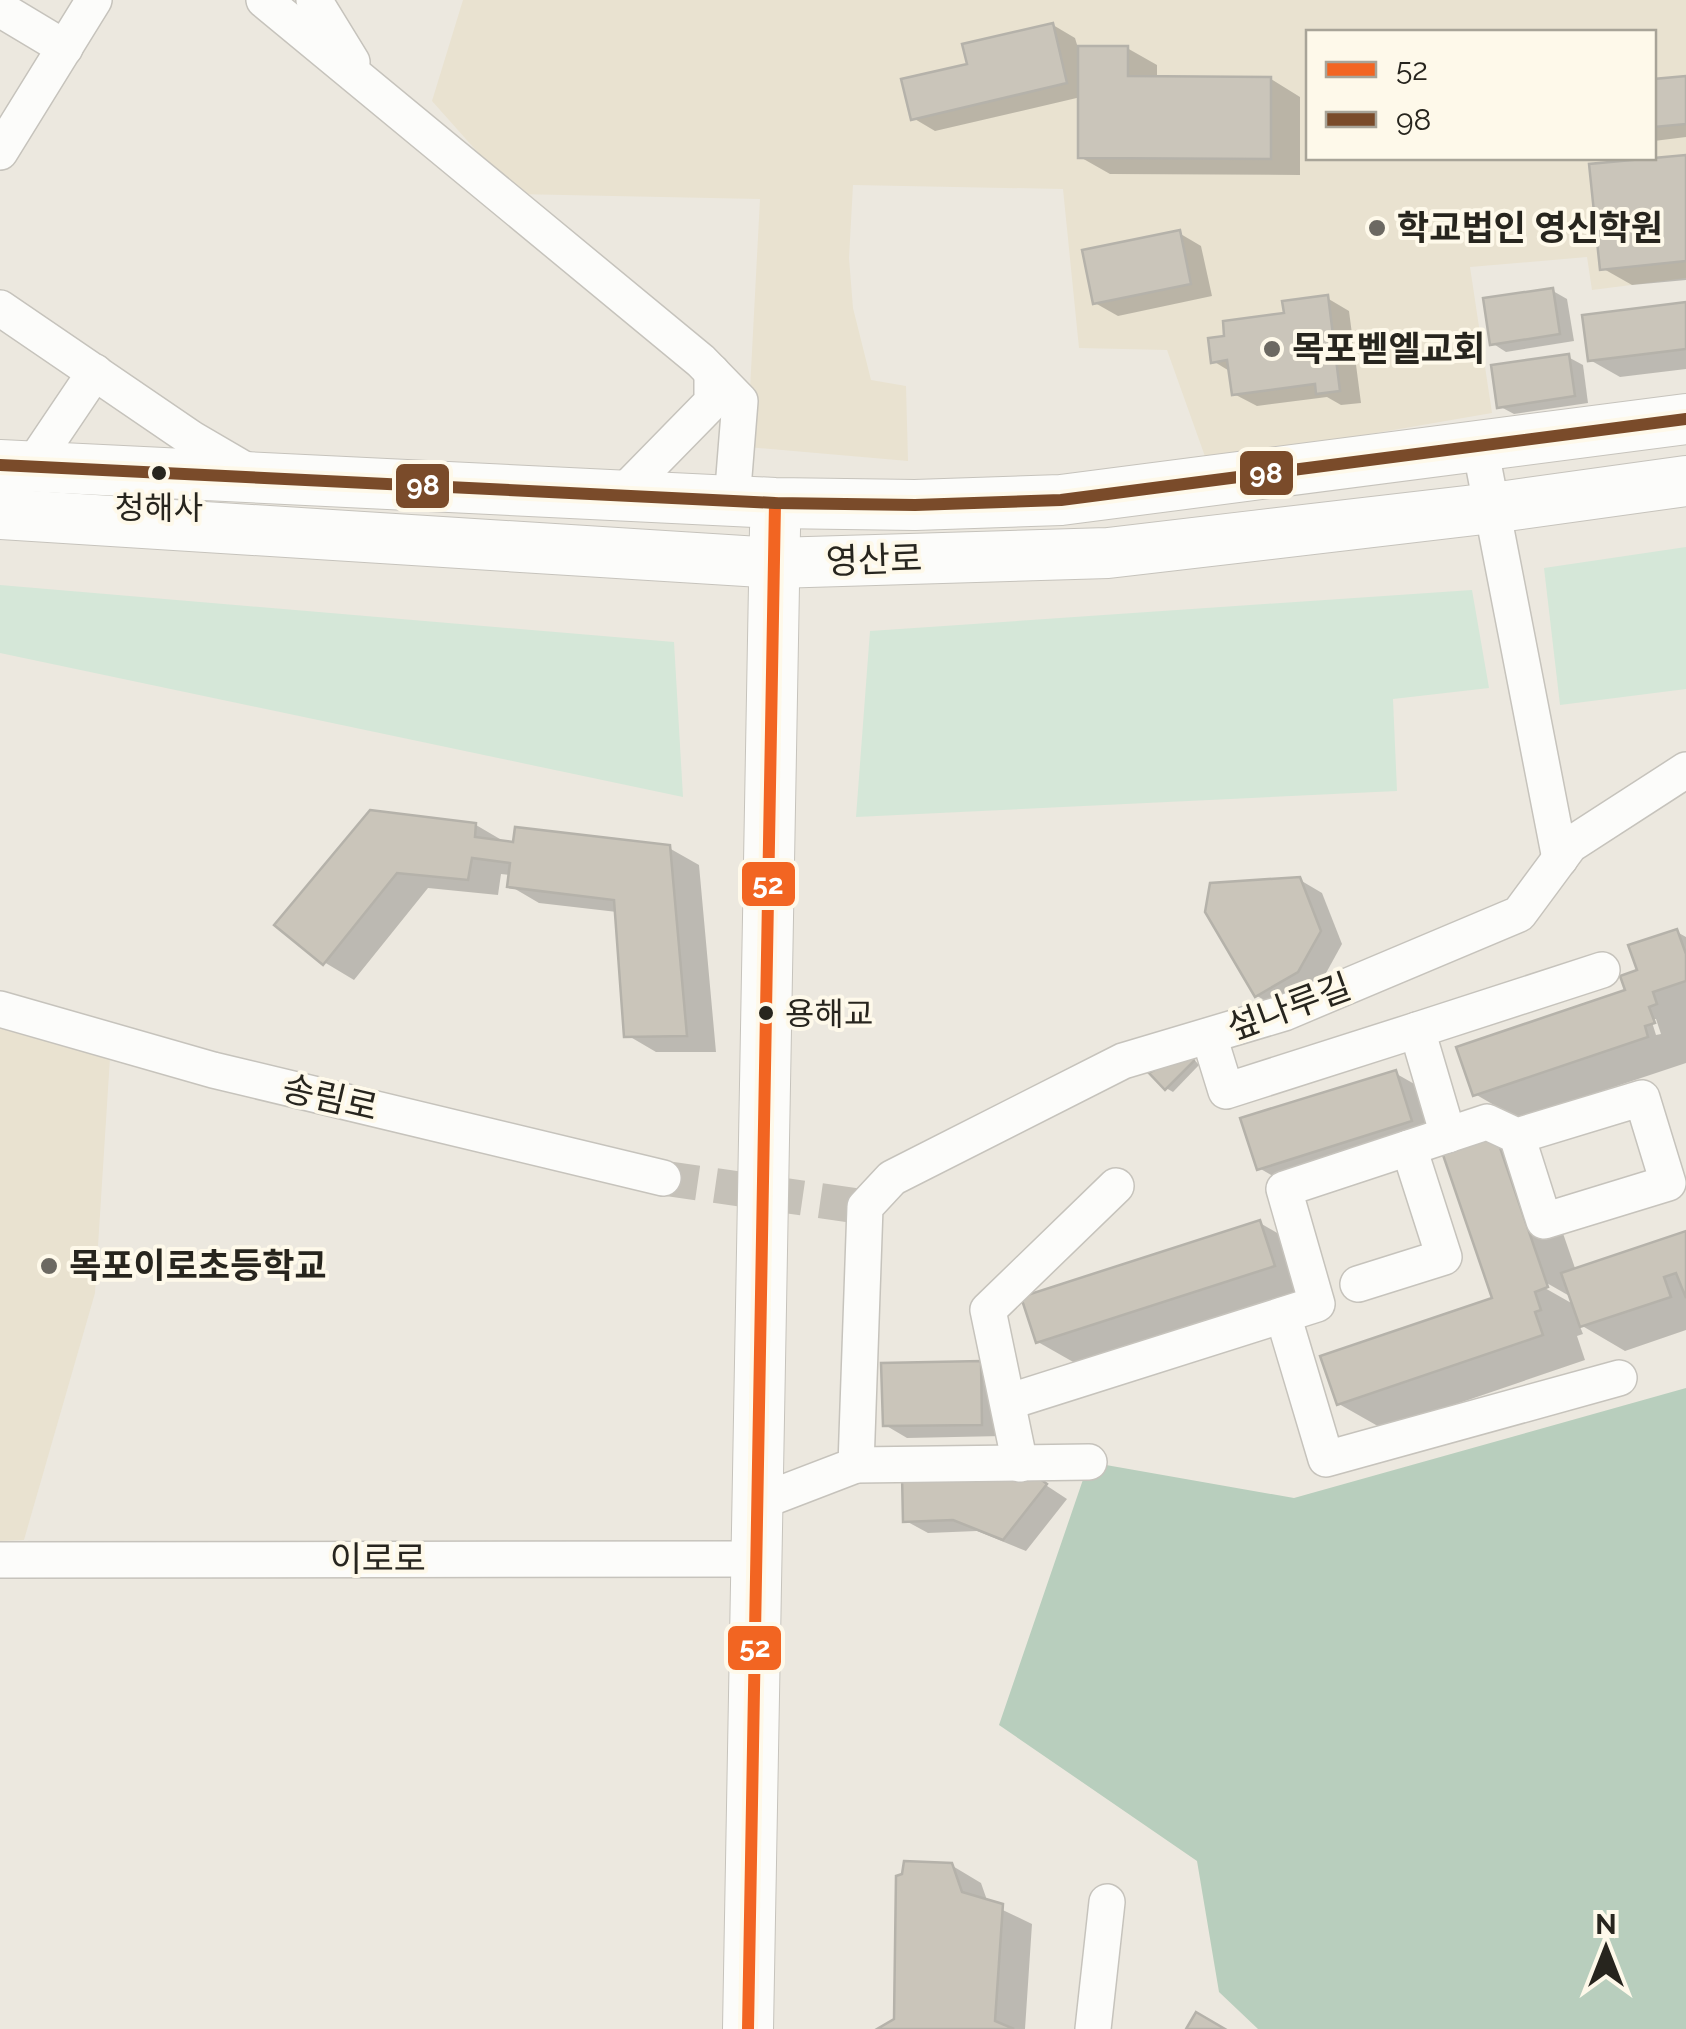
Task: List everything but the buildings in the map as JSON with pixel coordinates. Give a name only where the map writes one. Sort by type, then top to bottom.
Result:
[{"type":"street","points":[[0,152],[94,0]]},
{"type":"street","points":[[264,0],[712,372],[740,400],[753,502],[775,564],[748,2029]]},
{"type":"street","points":[[314,0],[368,88]]},
{"type":"street","points":[[0,9],[64,48]]},
{"type":"street","points":[[0,308],[192,439],[255,476]]},
{"type":"street","points":[[16,466],[95,372]]},
{"type":"street","points":[[621,496],[712,402],[712,372]]},
{"type":"street","name":"영산로","points":[[16,466],[753,502],[915,505],[1061,500],[1686,419]]},
{"type":"street","points":[[1480,447],[1560,859]]},
{"type":"street","name":"영산로","points":[[0,514],[775,564],[1108,552],[1686,482]]},
{"type":"street","name":"섶나루길","points":[[856,1464],[866,1207],[892,1178],[1124,1062],[1284,1013],[1520,914],[1570,845],[1686,770]]},
{"type":"street","points":[[1210,1036],[1226,1091],[1602,970]]},
{"type":"street","name":"송림로","points":[[0,1009],[213,1070],[663,1178]]},
{"type":"street","points":[[1417,1030],[1448,1135]]},
{"type":"street","points":[[1008,1402],[1317,1304],[1284,1189],[1487,1122],[1516,1136]]},
{"type":"street","points":[[1358,1284],[1444,1257],[1409,1148]]},
{"type":"street","points":[[1020,1464],[988,1310],[1116,1186]]},
{"type":"street","points":[[1283,1315],[1326,1458],[1618,1378]]},
{"type":"street","points":[[757,1503],[856,1464],[1090,1462]]},
{"type":"street","name":"이로로","points":[[0,1560],[756,1559]]},
{"type":"street","points":[[1093,2029],[1107,1902]]},
{"type":"shaded area","name":"학교법인 영신학원","points":[[463,0],[1686,0],[1686,278],[1592,290],[1587,257],[1470,267],[1492,413],[1207,462],[1167,350],[1079,348],[1063,189],[853,185],[849,258],[853,308],[871,380],[906,386],[908,461],[747,447],[760,199],[515,194],[432,101]]},
{"type":"shaded area","name":"목포이로초등학교","points":[[0,1028],[110,1058],[95,1293],[24,1540],[0,1541]]},
{"type":"green space","points":[[1686,547],[1686,689],[1560,705],[1544,568]]},
{"type":"green space","points":[[0,585],[674,642],[683,797],[0,653]]},
{"type":"green space","points":[[1472,590],[1489,688],[1393,699],[1397,791],[856,817],[870,631]]},
{"type":"green space","points":[[1686,1388],[1686,2029],[1258,2029],[1219,1992],[1197,1861],[999,1725],[1089,1462],[1294,1498]]},
{"type":"tunnel","points":[[663,1178],[865,1207]]},
{"type":"transit line","name":"98","points":[[0,465],[775,503],[915,505],[1061,500],[1686,419]]},
{"type":"transit line","name":"52","points":[[748,2029],[775,503]]},
{"type":"place","name":"학교법인 영신학원","points":[[1377,228]]},
{"type":"place","name":"목포벧엘교회","points":[[1272,349]]},
{"type":"place","name":"청해사","points":[[159,473]]},
{"type":"place","name":"용해교","points":[[766,1013]]},
{"type":"place","name":"목포이로초등학교","points":[[49,1266]]}]
